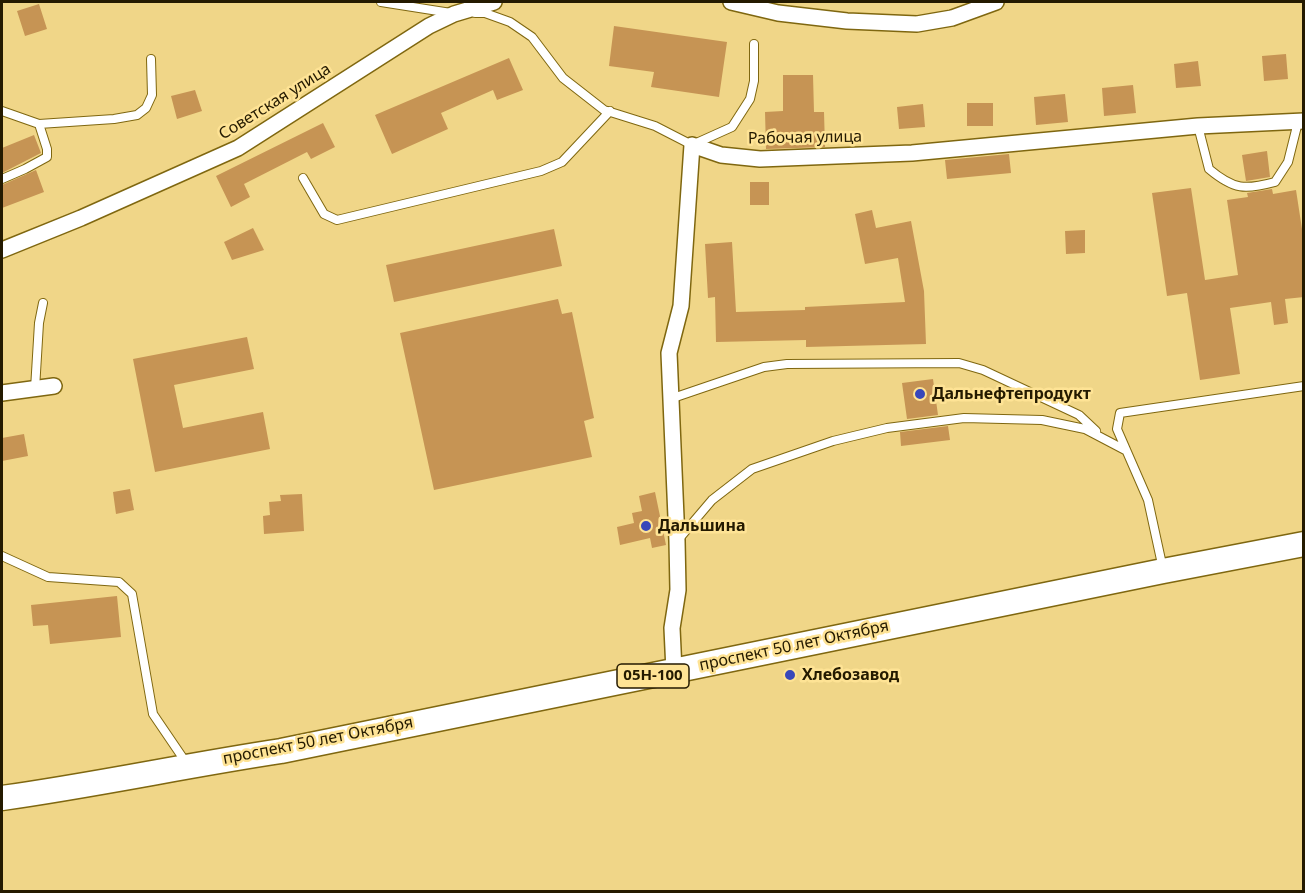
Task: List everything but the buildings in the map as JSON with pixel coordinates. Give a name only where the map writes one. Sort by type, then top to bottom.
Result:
[{"type":"main road","name":"проспект 50 лет Октября","points":[[2,798],[79,787],[188,765],[281,751],[1163,570],[1304,544]]},
{"type":"street","name":"Советская улица","points":[[2,250],[238,148],[429,26],[454,14],[494,2]]},
{"type":"street","points":[[730,2],[778,13],[917,24],[952,18],[996,2]]},
{"type":"street","name":"Рабочая улица","points":[[692,146],[721,155],[783,159],[912,153],[1198,126],[1301,122]]},
{"type":"street","points":[[674,671],[672,628],[678,590],[678,542],[669,353],[681,306],[692,146]]},
{"type":"street","points":[[2,393],[54,386]]},
{"type":"lane","points":[[381,2],[454,14],[485,13],[510,22],[532,37],[563,78],[604,110],[655,126],[692,146],[732,127],[750,99],[754,81],[754,44]]},
{"type":"lane","points":[[2,111],[39,124],[114,119],[137,115],[146,108],[152,95],[151,59]]},
{"type":"lane","points":[[303,178],[324,214],[337,220],[541,171],[562,162],[610,111]]},
{"type":"lane","points":[[1198,126],[1209,169],[1231,184],[1251,188],[1275,182],[1288,162],[1301,122]]},
{"type":"lane","points":[[2,178],[47,158],[47,149],[39,124]]},
{"type":"lane","points":[[35,389],[39,323],[43,303]]},
{"type":"lane","points":[[670,399],[764,367],[959,363],[983,370],[1079,415],[1103,438]]},
{"type":"lane","points":[[1163,570],[1148,500],[1117,429],[1120,413],[1304,386]]},
{"type":"lane","points":[[678,542],[712,500],[752,469],[833,441],[887,428],[964,418],[1042,420],[1085,429],[1125,450]]},
{"type":"lane","points":[[2,556],[48,577],[119,582],[132,594],[153,714],[188,765]]},
{"type":"place","name":"Дальнефтепродукт","points":[[920,394]]},
{"type":"place","name":"Дальшина","points":[[646,526]]},
{"type":"place","name":"Хлебозавод","points":[[790,675]]}]
